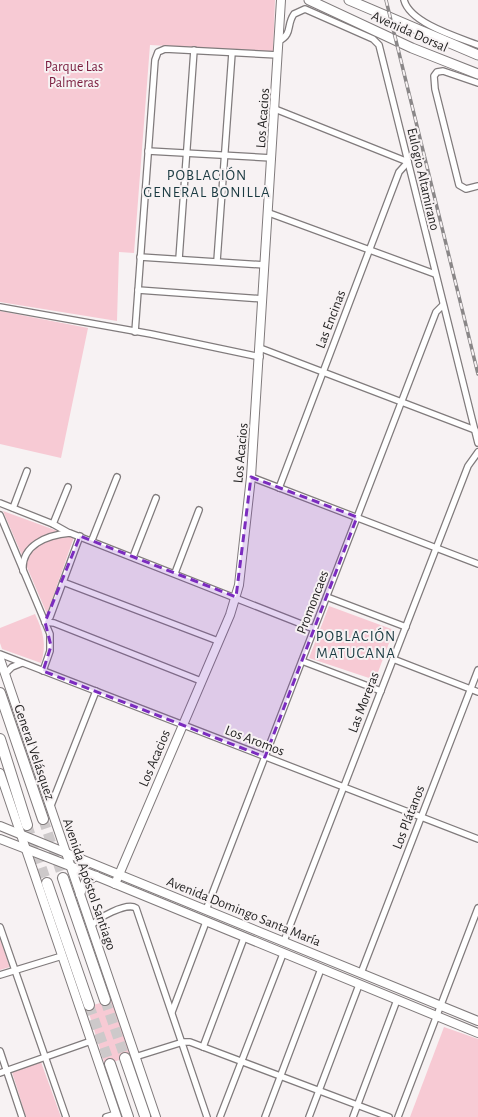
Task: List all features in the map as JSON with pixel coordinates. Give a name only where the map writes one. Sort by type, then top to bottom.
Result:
[{"type":"highway","name":"General Velásquez","points":[[0,693],[43,819]]},
{"type":"highway","name":"General Velásquez","points":[[0,739],[27,825]]},
{"type":"highway","points":[[63,878],[105,1000]]},
{"type":"highway","points":[[47,883],[89,1005]]},
{"type":"highway","points":[[130,1058],[145,1116]]},
{"type":"highway","points":[[110,1064],[128,1117]]},
{"type":"main road","name":"Los Acacios","points":[[115,884],[236,597],[241,572],[251,477],[260,357],[276,109],[281,0]]},
{"type":"main road","name":"Avenida Dorsal","points":[[309,0],[412,48],[478,74]]},
{"type":"main road","name":"Avenida Dorsal","points":[[349,0],[478,55]]},
{"type":"main road","name":"Avenida Apóstol Santiago","points":[[0,659],[91,927],[130,1058],[156,1117]]},
{"type":"main road","points":[[0,773],[117,1115]]},
{"type":"main road","name":"Avenida Domingo Santa María","points":[[0,826],[478,1021]]},
{"type":"main road","name":"Avenida Domingo Santa María","points":[[0,839],[96,876],[478,1033]]},
{"type":"main road","points":[[80,894],[85,882],[96,876]]},
{"type":"street","points":[[404,0],[408,10],[414,16],[438,29],[478,45]]},
{"type":"street","name":"Eulogio Altamirano","points":[[279,41],[285,38],[288,34],[294,14],[305,9],[375,40],[380,47],[478,443]]},
{"type":"street","points":[[135,332],[155,60],[158,52],[165,49],[278,55]]},
{"type":"street","points":[[180,259],[194,50]]},
{"type":"street","points":[[217,262],[232,52]]},
{"type":"street","points":[[478,83],[445,71],[439,71],[434,76],[435,88],[458,183],[462,188],[478,186]]},
{"type":"street","points":[[276,109],[408,162]]},
{"type":"street","points":[[148,150],[272,158]]},
{"type":"street","name":"Las Encinas","points":[[279,488],[399,172],[408,162]]},
{"type":"street","points":[[269,213],[435,274]]},
{"type":"street","points":[[140,256],[266,264]]},
{"type":"street","points":[[138,290],[263,299]]},
{"type":"street","name":"Promoncaes","points":[[206,910],[436,312],[443,305]]},
{"type":"street","points":[[0,307],[260,357]]},
{"type":"street","points":[[260,348],[475,430]]},
{"type":"street","name":"Las Moreras","points":[[284,941],[468,466],[478,452]]},
{"type":"street","points":[[13,508],[27,471]]},
{"type":"street","points":[[92,540],[117,477]]},
{"type":"street","points":[[251,477],[478,564]]},
{"type":"street","points":[[53,524],[68,487]]},
{"type":"street","points":[[133,557],[156,498]]},
{"type":"street","points":[[0,503],[53,524],[70,533],[92,540],[314,629]]},
{"type":"street","points":[[175,573],[199,510]]},
{"type":"street","points":[[0,516],[50,634],[51,646],[43,671]]},
{"type":"street","points":[[23,571],[24,556],[30,547],[54,536],[70,533]]},
{"type":"street","points":[[45,622],[50,617],[80,536]]},
{"type":"street","points":[[63,582],[218,641]]},
{"type":"street","points":[[327,597],[406,627]]},
{"type":"street","points":[[45,622],[54,623],[201,682]]},
{"type":"street","name":"Los Aromos","points":[[0,654],[478,838]]},
{"type":"street","points":[[393,659],[478,692]]},
{"type":"street","points":[[302,661],[381,691]]},
{"type":"street","points":[[6,674],[12,667],[23,663]]},
{"type":"street","name":"Los Plátanos","points":[[361,973],[478,670]]},
{"type":"street","points":[[50,808],[96,691]]},
{"type":"street","points":[[91,927],[96,920],[102,916],[134,906],[172,1012],[207,1117]]},
{"type":"street","points":[[398,1117],[478,908]]},
{"type":"street","points":[[172,1012],[206,922]]},
{"type":"street","points":[[0,927],[66,1117]]},
{"type":"street","points":[[203,1047],[244,938]]},
{"type":"street","points":[[220,1117],[283,954]]},
{"type":"street","points":[[0,975],[62,956]]},
{"type":"street","points":[[265,1117],[321,969]]},
{"type":"street","points":[[309,1117],[359,985]]},
{"type":"street","points":[[353,1117],[397,1000]]},
{"type":"street","points":[[0,1073],[91,1042]]},
{"type":"street","points":[[130,1058],[182,1042],[190,1042],[389,1117]]},
{"type":"street","points":[[0,1052],[22,1117]]},
{"type":"street","points":[[106,1117],[117,1115]]},
{"type":"highlighted area","points":[[251,477],[357,517],[265,757],[43,671],[51,646],[45,622],[80,536],[236,597]]},
{"type":"green space","name":"Parque Las Palmeras","points":[[0,0],[275,0],[273,52],[150,45],[134,253],[119,252],[117,321],[0,302]]},
{"type":"green space","points":[[0,311],[88,328],[61,458],[0,444]]},
{"type":"green space","points":[[3,511],[74,537],[47,614]]},
{"type":"green space","points":[[329,606],[394,630],[375,680],[309,658]]},
{"type":"green space","points":[[35,614],[40,626],[44,644],[41,663],[2,649],[0,643],[0,628]]},
{"type":"green space","points":[[0,939],[10,967],[0,970]]},
{"type":"green space","points":[[113,999],[133,1055],[105,1065],[87,1007]]},
{"type":"green space","points":[[444,1027],[478,1039],[478,1117],[410,1117]]},
{"type":"green space","points":[[41,1062],[61,1117],[26,1117],[12,1072]]},
{"type":"tunnel","points":[[43,819],[63,878]]},
{"type":"tunnel","points":[[27,825],[47,883]]},
{"type":"tunnel","points":[[105,1000],[125,1058]]},
{"type":"tunnel","points":[[89,1005],[110,1064]]},
{"type":"railway","points":[[386,0],[478,374]]},
{"type":"district","name":"POBLACIÓN GENERAL BONILLA","points":[[207,184]]},
{"type":"district","name":"POBLACIÓN MATUCANA","points":[[356,644]]}]
